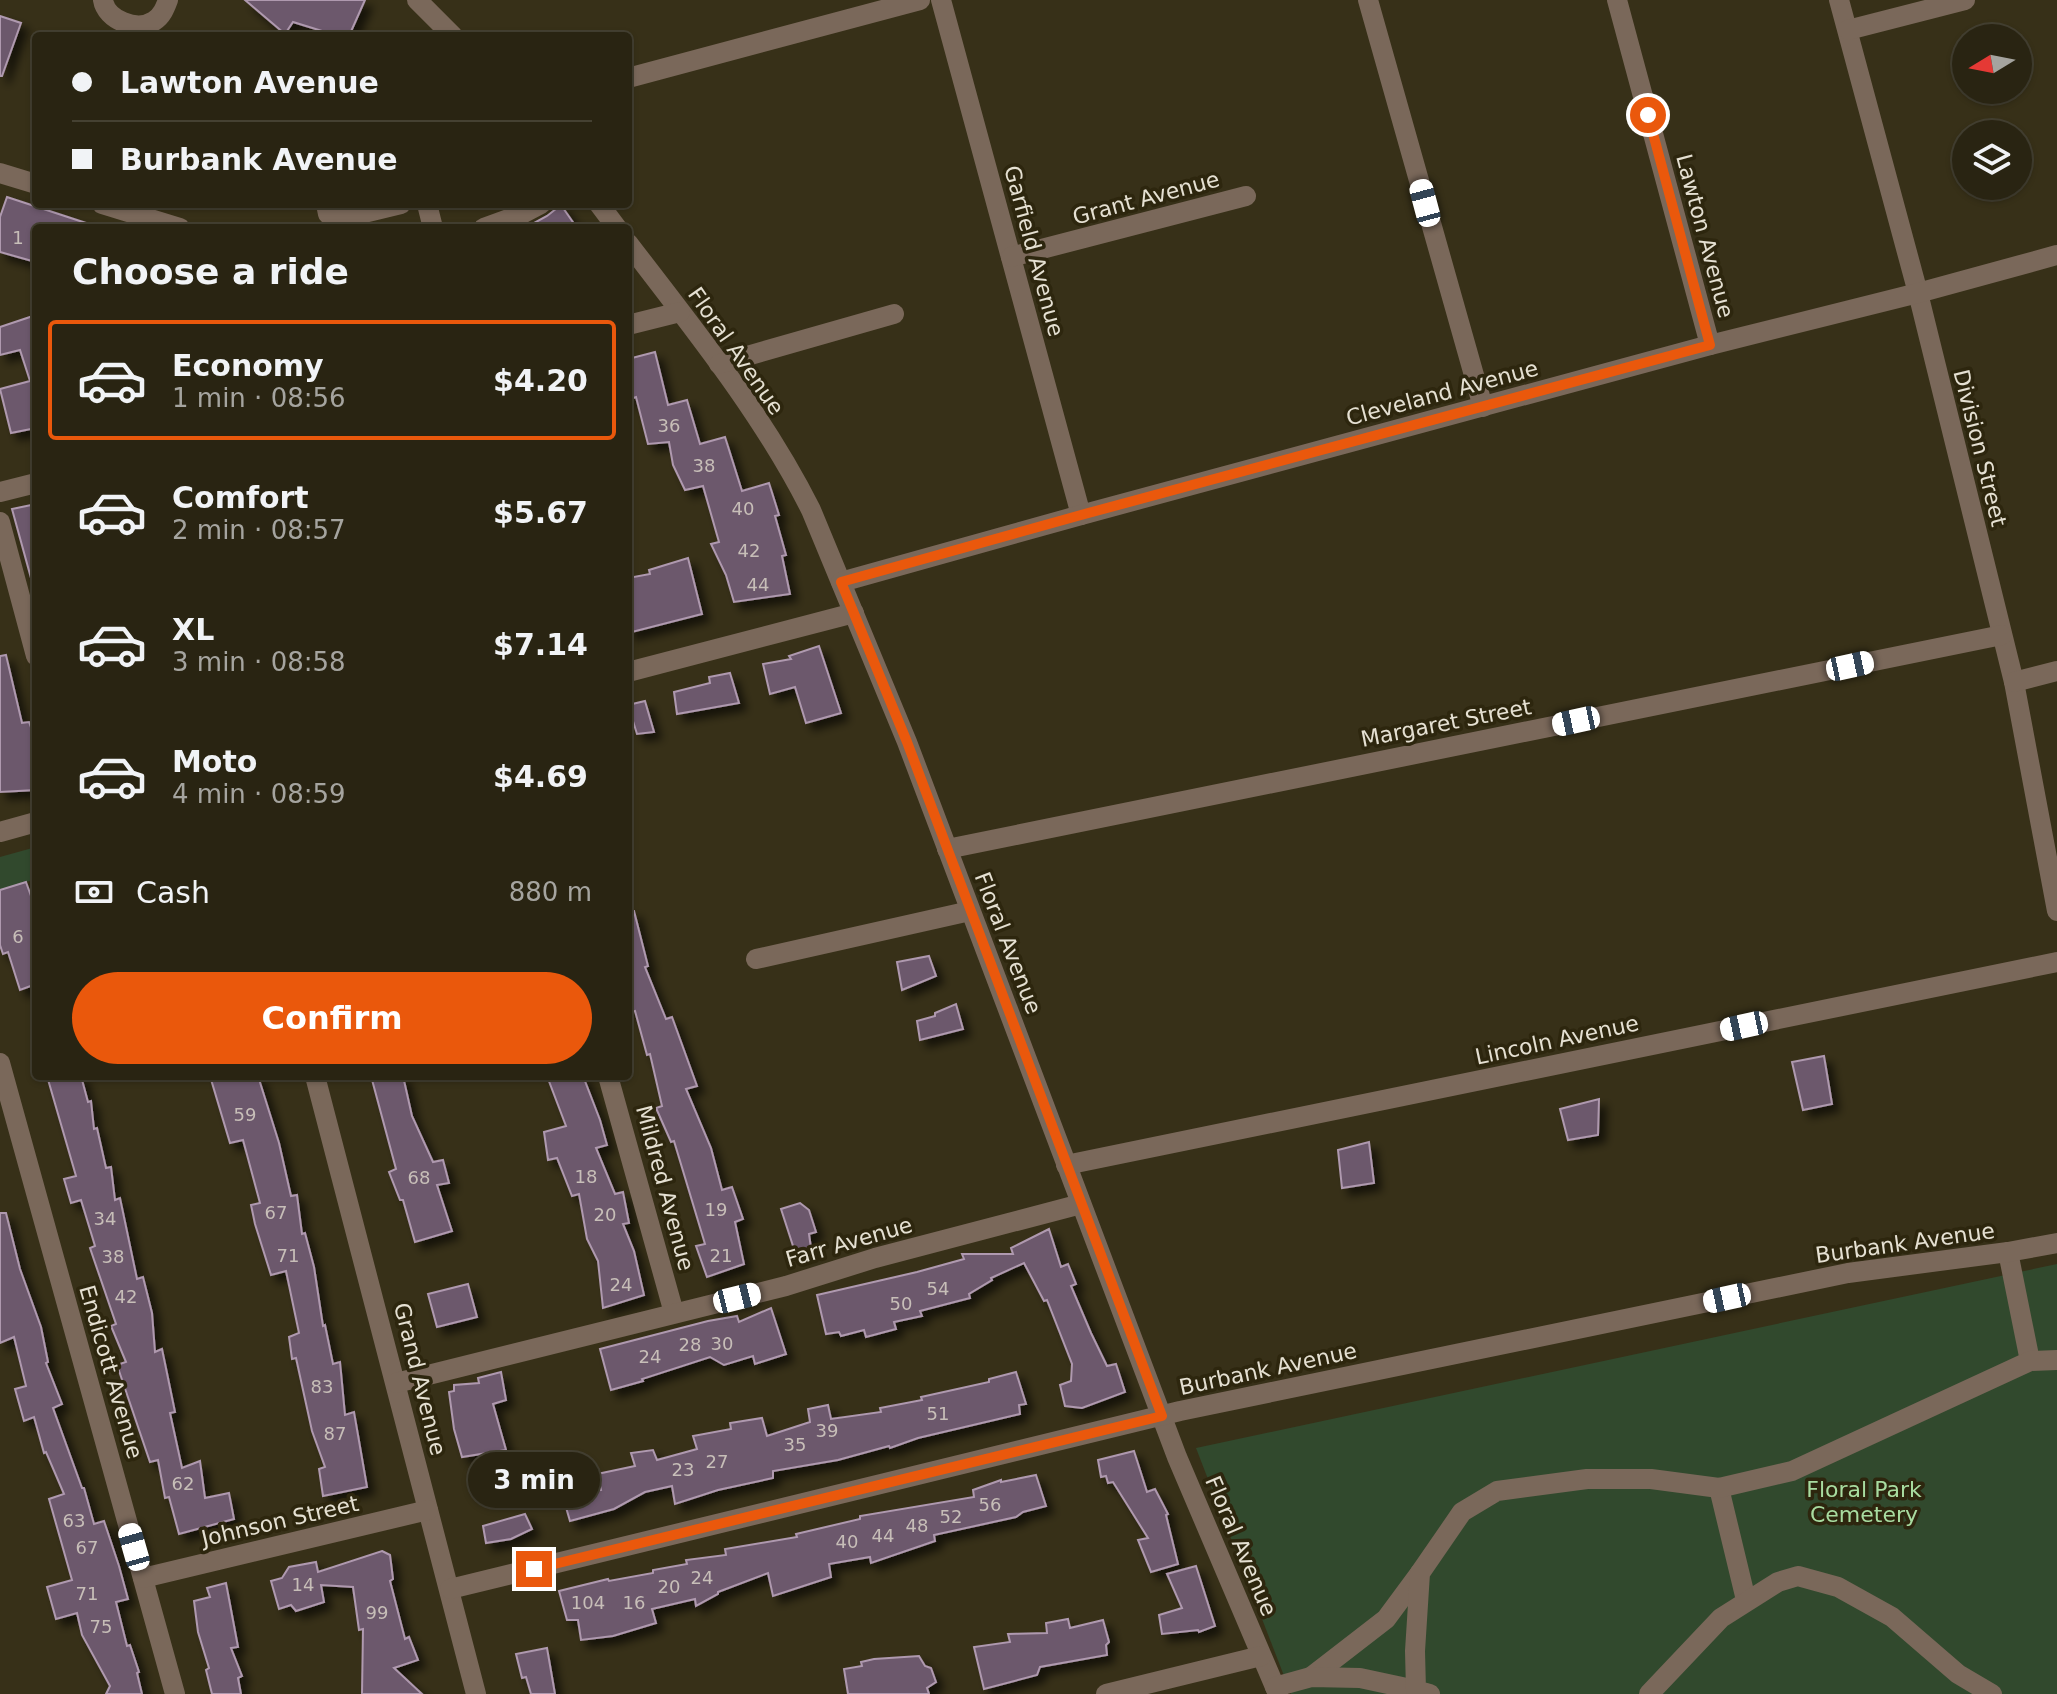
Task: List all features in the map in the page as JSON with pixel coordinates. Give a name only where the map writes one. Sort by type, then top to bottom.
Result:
[{"type":"street","points":[[103,0],[111,16],[139,26],[152,23],[161,16],[168,0]]},
{"type":"street","points":[[417,0],[449,32]]},
{"type":"street","points":[[632,77],[920,0]]},
{"type":"street","name":"Garfield Avenue","points":[[941,0],[1081,515]]},
{"type":"street","points":[[1368,0],[1483,407]]},
{"type":"street","name":"Lawton Avenue","points":[[1617,0],[1710,345]]},
{"type":"street","name":"Division Street","points":[[1839,0],[1918,293],[2014,682],[2057,911]]},
{"type":"street","points":[[1848,30],[1965,0]]},
{"type":"street","points":[[0,173],[32,183]]},
{"type":"street","name":"Grant Avenue","points":[[1011,257],[1246,196]]},
{"type":"street","points":[[115,208],[167,224]]},
{"type":"street","points":[[327,208],[335,220],[384,208]]},
{"type":"street","points":[[495,224],[533,208]]},
{"type":"street","name":"Floral Avenue","points":[[632,248],[719,364],[794,477],[841,582],[947,849],[1162,1416],[1277,1691]]},
{"type":"street","name":"Cleveland Avenue","points":[[841,582],[1710,345],[2057,255]]},
{"type":"street","points":[[632,324],[680,312]]},
{"type":"street","points":[[719,364],[894,314]]},
{"type":"street","points":[[0,492],[32,484]]},
{"type":"street","points":[[0,522],[32,641]]},
{"type":"street","points":[[632,671],[854,613]]},
{"type":"street","name":"Margaret Street","points":[[947,849],[2002,635]]},
{"type":"street","points":[[2014,682],[2057,671]]},
{"type":"street","points":[[0,832],[32,823]]},
{"type":"street","points":[[756,959],[970,911]]},
{"type":"street","name":"Lincoln Avenue","points":[[1066,1165],[2057,962]]},
{"type":"street","name":"Endicott Avenue","points":[[0,1063],[175,1694]]},
{"type":"street","name":"Grand Avenue","points":[[316,1080],[476,1694]]},
{"type":"street","name":"Mildred Avenue","points":[[609,1080],[674,1313]]},
{"type":"street","name":"Farr Avenue","points":[[396,1383],[786,1286],[875,1258],[1081,1204]]},
{"type":"street","name":"Burbank Avenue","points":[[450,1589],[1162,1416],[1848,1273],[2057,1243]]},
{"type":"street","points":[[2008,1252],[2030,1361]]},
{"type":"street","points":[[1277,1691],[1311,1677],[1386,1619],[1462,1512],[1497,1491],[1587,1479],[1651,1479],[1719,1488],[1792,1471],[2030,1361],[2057,1360]]},
{"type":"street","points":[[1719,1488],[1746,1600]]},
{"type":"street","name":"Johnson Street","points":[[143,1578],[428,1510]]},
{"type":"street","points":[[1311,1677],[1360,1678],[1421,1693],[1415,1651],[1420,1573]]},
{"type":"street","points":[[1649,1694],[1721,1618],[1778,1582],[1798,1576],[1838,1587],[1892,1617],[1958,1674],[1992,1694]]},
{"type":"street","points":[[1106,1694],[1261,1656]]},
{"type":"green space","points":[[32,848],[32,880],[0,890],[0,857]]},
{"type":"green space","name":"Floral Park Cemetery","points":[[2057,1264],[2057,1694],[1291,1694],[1196,1448]]},
{"type":"building","points":[[245,0],[365,0],[351,32],[325,32],[293,22],[286,32]]},
{"type":"building","points":[[0,16],[21,23],[2,76],[0,76]]},
{"type":"building","points":[[7,197],[32,205],[32,208],[89,224],[32,224],[32,261],[0,252],[0,217]]},
{"type":"building","points":[[557,208],[563,208],[574,224],[532,224]]},
{"type":"building","points":[[32,316],[32,429],[11,433],[0,389],[30,381],[20,350],[0,355],[0,327]]},
{"type":"building","points":[[655,352],[668,405],[687,400],[700,444],[725,437],[742,491],[769,483],[779,515],[775,516],[786,555],[782,556],[790,594],[734,602],[726,575],[711,544],[719,542],[703,486],[685,490],[673,465],[669,442],[648,444],[636,397],[632,398],[632,358]]},
{"type":"building","points":[[32,505],[32,578],[31,578],[12,509]]},
{"type":"building","points":[[688,558],[702,614],[632,632],[632,577],[650,574],[649,570]]},
{"type":"building","points":[[819,646],[841,713],[806,723],[795,687],[770,694],[763,664],[791,659],[789,656]]},
{"type":"building","points":[[6,655],[22,723],[29,722],[32,730],[32,790],[0,792],[0,656]]},
{"type":"building","points":[[730,673],[739,703],[677,714],[674,692],[710,683],[709,677]]},
{"type":"building","points":[[645,701],[654,732],[637,734],[632,704]]},
{"type":"building","points":[[26,882],[32,899],[32,986],[20,990],[8,952],[3,954],[0,945],[0,890]]},
{"type":"building","points":[[632,911],[648,966],[645,967],[666,1019],[672,1017],[697,1086],[686,1089],[711,1148],[722,1190],[732,1187],[743,1219],[735,1222],[744,1264],[707,1277],[696,1246],[705,1244],[674,1141],[671,1142],[656,1108],[662,1106],[650,1054],[647,1055],[635,1011],[632,1012]]},
{"type":"building","points":[[929,956],[936,976],[902,990],[897,962]]},
{"type":"building","points":[[956,1004],[963,1029],[920,1040],[917,1021],[935,1016],[935,1013]]},
{"type":"building","points":[[1824,1056],[1832,1104],[1803,1110],[1792,1062]]},
{"type":"building","points":[[48,1080],[82,1080],[88,1102],[91,1101],[94,1129],[97,1128],[106,1168],[111,1167],[115,1200],[120,1198],[137,1279],[143,1277],[152,1313],[155,1352],[162,1349],[175,1412],[170,1413],[182,1468],[200,1461],[205,1498],[229,1493],[234,1519],[179,1534],[169,1497],[165,1498],[158,1460],[150,1462],[117,1365],[126,1362],[111,1326],[116,1324],[90,1248],[95,1246],[81,1200],[71,1203],[64,1179],[76,1176]]},
{"type":"building","points":[[211,1080],[259,1080],[279,1143],[291,1196],[297,1195],[302,1234],[305,1233],[314,1267],[323,1326],[333,1364],[340,1362],[345,1415],[354,1412],[367,1487],[323,1496],[319,1469],[325,1467],[312,1431],[296,1358],[292,1359],[289,1337],[299,1333],[286,1271],[271,1275],[251,1205],[260,1203],[243,1140],[230,1143]]},
{"type":"building","points":[[372,1080],[404,1080],[412,1116],[433,1162],[443,1160],[449,1183],[437,1185],[452,1231],[415,1242],[403,1200],[400,1200],[389,1172],[396,1169]]},
{"type":"building","points":[[549,1080],[585,1080],[607,1145],[596,1148],[615,1194],[623,1192],[629,1223],[623,1224],[634,1251],[644,1295],[603,1308],[598,1261],[587,1239],[579,1194],[572,1196],[557,1158],[548,1160],[544,1132],[566,1126]]},
{"type":"building","points":[[1599,1099],[1598,1135],[1568,1140],[1560,1109]]},
{"type":"building","points":[[1369,1142],[1374,1183],[1342,1188],[1338,1150]]},
{"type":"building","points":[[800,1203],[809,1210],[816,1232],[809,1234],[811,1248],[795,1252],[781,1209]]},
{"type":"building","points":[[0,1213],[6,1213],[20,1269],[41,1327],[46,1363],[62,1404],[53,1408],[84,1488],[94,1524],[104,1521],[119,1566],[128,1599],[116,1602],[127,1646],[130,1645],[139,1672],[142,1694],[106,1694],[110,1686],[82,1635],[77,1613],[56,1619],[47,1587],[72,1580],[49,1499],[64,1494],[44,1453],[34,1417],[24,1421],[15,1389],[26,1386],[14,1337],[0,1343]]},
{"type":"building","points":[[1049,1229],[1061,1267],[1068,1264],[1076,1284],[1071,1286],[1091,1333],[1107,1366],[1116,1364],[1125,1392],[1082,1408],[1065,1406],[1060,1385],[1071,1381],[1072,1364],[1047,1300],[1044,1301],[1024,1263],[991,1278],[969,1294],[970,1298],[920,1311],[922,1316],[894,1322],[896,1329],[866,1337],[864,1330],[841,1336],[839,1332],[826,1334],[817,1295],[964,1259],[962,1254],[1013,1254],[1011,1248]]},
{"type":"building","points":[[468,1284],[477,1317],[437,1327],[428,1294]]},
{"type":"building","points":[[771,1308],[786,1354],[755,1364],[753,1356],[724,1365],[710,1357],[611,1390],[600,1349],[708,1321],[737,1316],[739,1322]]},
{"type":"building","points":[[501,1372],[506,1400],[493,1404],[506,1450],[462,1457],[449,1392],[454,1391],[454,1385],[479,1383],[478,1378]]},
{"type":"building","points":[[1016,1372],[1026,1404],[1019,1405],[1020,1414],[838,1460],[773,1471],[773,1478],[718,1490],[675,1504],[672,1486],[645,1492],[614,1509],[570,1521],[563,1497],[601,1490],[597,1474],[635,1466],[631,1453],[653,1450],[657,1460],[697,1449],[693,1436],[731,1429],[730,1423],[762,1418],[767,1436],[810,1422],[808,1409],[828,1405],[831,1419],[881,1412],[880,1408],[922,1400],[921,1397],[989,1382],[989,1379]]},
{"type":"building","points":[[1134,1451],[1147,1492],[1155,1489],[1168,1514],[1178,1564],[1151,1572],[1138,1540],[1148,1538],[1113,1482],[1108,1483],[1106,1476],[1101,1477],[1098,1460]]},
{"type":"building","points":[[1036,1475],[1046,1506],[1016,1517],[934,1535],[935,1541],[871,1563],[870,1557],[829,1564],[831,1577],[773,1596],[768,1573],[718,1592],[696,1606],[695,1599],[652,1609],[656,1623],[613,1636],[581,1640],[578,1620],[567,1620],[559,1591],[608,1579],[653,1573],[653,1570],[687,1564],[686,1560],[726,1555],[725,1549],[797,1537],[796,1534],[860,1519],[860,1516],[974,1497],[973,1490],[1001,1480]]},
{"type":"building","points":[[525,1514],[532,1529],[511,1539],[486,1543],[483,1526]]},
{"type":"building","points":[[382,1551],[390,1555],[393,1579],[390,1581],[405,1639],[409,1637],[418,1660],[394,1668],[422,1694],[362,1694],[363,1629],[359,1630],[353,1587],[321,1585],[324,1602],[296,1611],[291,1605],[279,1609],[271,1581],[282,1578],[289,1567],[316,1562],[318,1572]]},
{"type":"building","points":[[1196,1566],[1215,1626],[1199,1632],[1162,1634],[1159,1615],[1182,1608],[1167,1574]]},
{"type":"building","points":[[226,1583],[238,1647],[231,1648],[242,1676],[238,1678],[241,1694],[212,1694],[206,1670],[209,1668],[198,1632],[194,1601],[210,1597],[207,1588]]},
{"type":"building","points":[[1068,1619],[1070,1628],[1103,1620],[1109,1642],[1106,1645],[1107,1655],[1040,1667],[1037,1675],[984,1689],[974,1647],[1010,1642],[1008,1634],[1047,1633],[1046,1623]]},
{"type":"building","points":[[547,1648],[555,1694],[531,1694],[526,1677],[522,1678],[516,1654]]},
{"type":"building","points":[[919,1656],[925,1666],[931,1668],[936,1682],[927,1688],[929,1694],[848,1694],[844,1669],[862,1666],[861,1662],[874,1659]]},
{"type":"route","points":[[534,1569],[1162,1416],[907,742],[841,582],[1710,345],[1648,115]]}]
